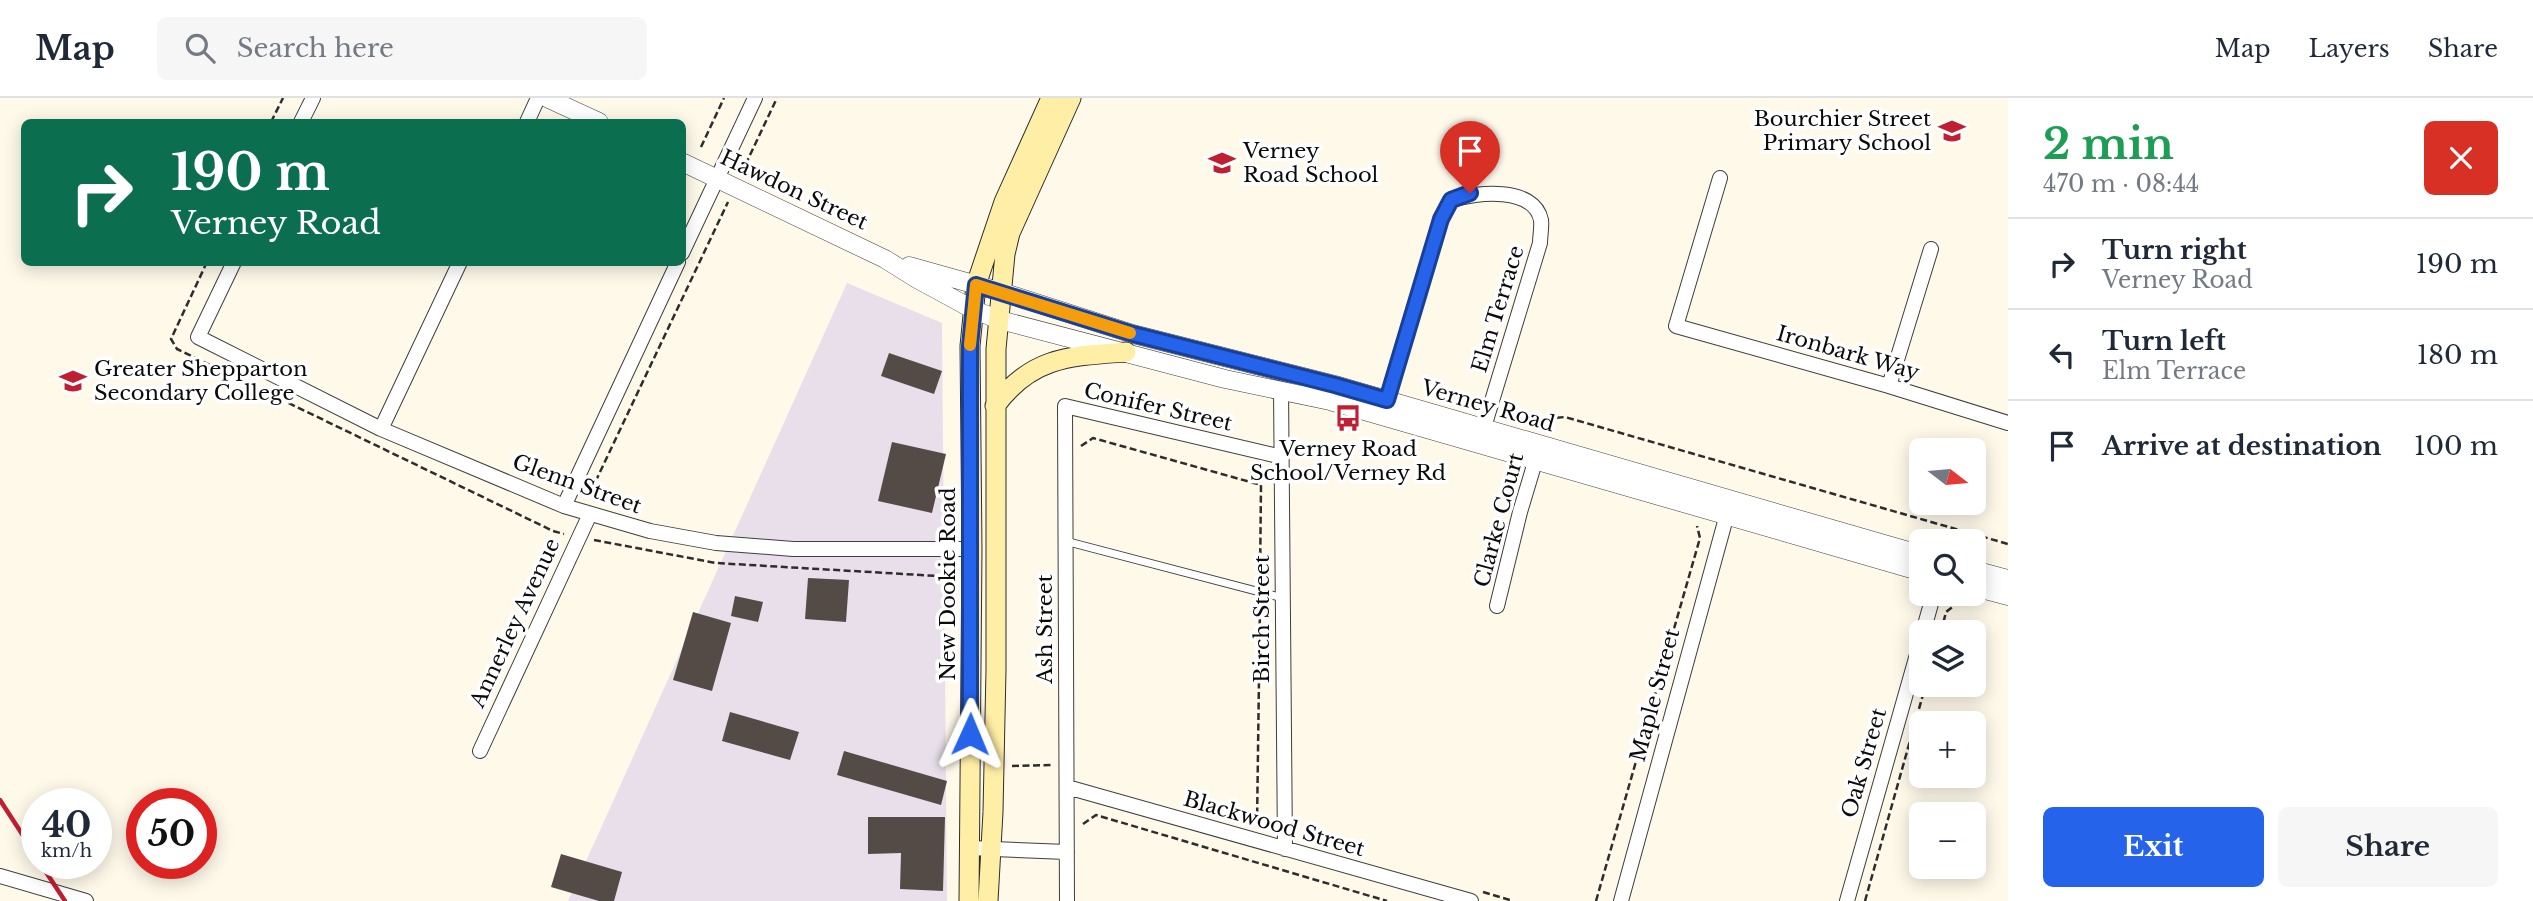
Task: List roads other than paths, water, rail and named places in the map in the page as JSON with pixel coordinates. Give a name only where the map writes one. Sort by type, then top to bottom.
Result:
[{"type":"main road","name":"New Dookie Road","points":[[969,901],[970,346],[976,285],[1004,202],[1051,98]]},
{"type":"main road","points":[[988,901],[992,848],[997,630],[996,349],[1010,233],[1071,98]]},
{"type":"main road","points":[[995,406],[1014,382],[1037,367],[1080,356],[1126,352]]},
{"type":"street","points":[[302,119],[313,98]]},
{"type":"street","points":[[528,119],[538,98]]},
{"type":"street","points":[[547,98],[592,119]]},
{"type":"street","points":[[686,245],[755,98]]},
{"type":"street","name":"Hawdon Street","points":[[686,164],[885,258],[974,310],[1000,320]]},
{"type":"street","name":"Ironbark Way","points":[[1720,178],[1676,326],[1889,386],[2008,423]]},
{"type":"street","name":"Elm Terrace","points":[[1384,408],[1441,219],[1451,200],[1470,193],[1522,198],[1535,207],[1541,220],[1540,243],[1481,436]]},
{"type":"street","points":[[1889,386],[1931,249]]},
{"type":"street","name":"Hawdon Street","points":[[885,258],[1002,292]]},
{"type":"street","name":"Glenn Street","points":[[232,266],[198,337],[381,429],[565,506],[650,531],[716,543],[793,549],[971,549]]},
{"type":"street","points":[[381,429],[458,266]]},
{"type":"street","points":[[565,506],[676,266]]},
{"type":"street","name":"Verney Road","points":[[1002,292],[1133,334],[1335,385],[1384,408]]},
{"type":"street","name":"Verney Road","points":[[1000,320],[1225,379],[1384,408],[1728,508],[1909,568]]},
{"type":"street","name":"Birch Street","points":[[1281,389],[1285,849]]},
{"type":"street","name":"Conifer Street","points":[[1065,406],[1282,457]]},
{"type":"street","name":"Ash Street","points":[[1065,406],[1067,901]]},
{"type":"street","name":"Verney Road","points":[[1481,436],[1520,439],[1538,452]]},
{"type":"street","name":"Clarke Court","points":[[1497,606],[1538,452]]},
{"type":"street","name":"Verney Road","points":[[1728,508],[1909,552]]},
{"type":"street","name":"Maple Street","points":[[1621,901],[1728,508]]},
{"type":"street","name":"Annerley Avenue","points":[[480,751],[590,514]]},
{"type":"street","points":[[1986,573],[2008,579]]},
{"type":"street","points":[[1986,590],[2008,596]]},
{"type":"street","name":"Oak Street","points":[[1847,901],[1909,683]]},
{"type":"street","name":"Blackwood Street","points":[[1067,786],[1471,901]]},
{"type":"street","points":[[970,848],[1067,852]]},
{"type":"street","points":[[0,876],[86,901]]},
{"type":"lane","points":[[1065,541],[1283,598]]},
{"type":"railway","points":[[0,800],[21,832]]},
{"type":"railway","points":[[51,879],[65,901]]},
{"type":"place","name":"Bourchier Street Primary School","points":[[1952,131]]},
{"type":"place","name":"Verney Road School","points":[[1222,163]]},
{"type":"place","name":"Greater Shepparton Secondary College","points":[[73,381]]},
{"type":"place","name":"Verney Road School/Verney Rd","points":[[1348,418]]}]
